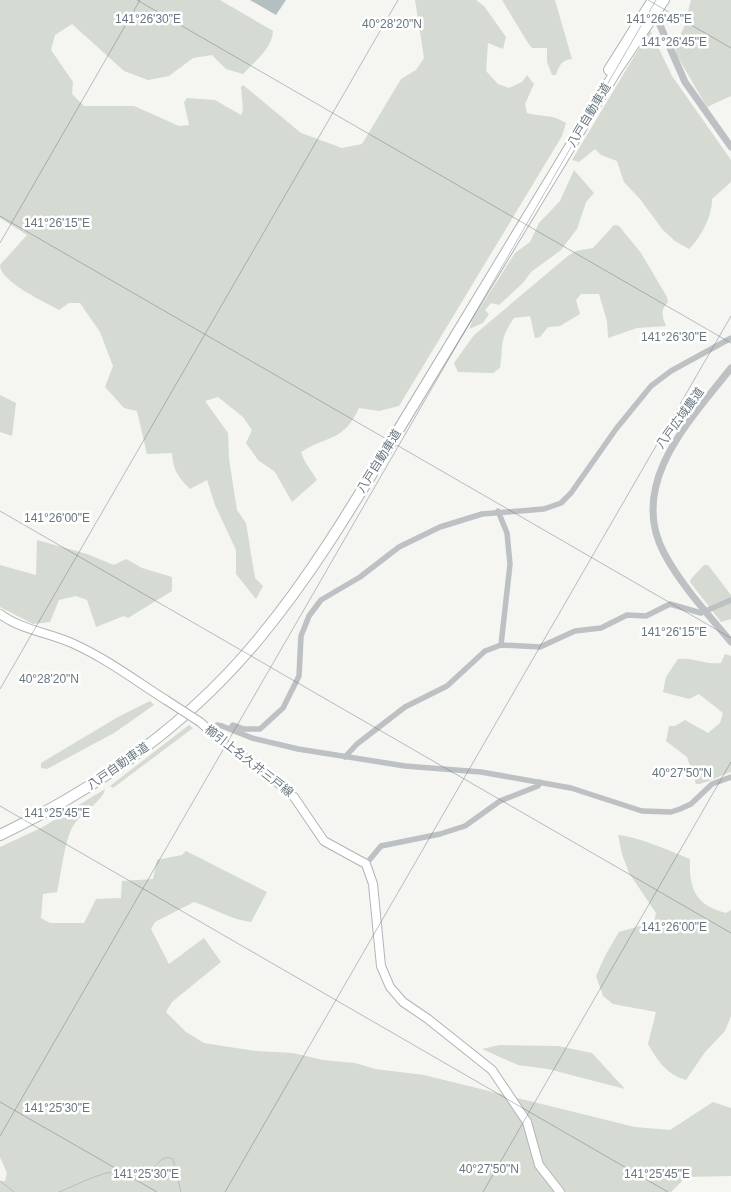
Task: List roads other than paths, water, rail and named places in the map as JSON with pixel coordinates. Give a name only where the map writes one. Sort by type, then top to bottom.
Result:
[{"type":"highway","name":"八戸自動車道","points":[[0,830],[65,796],[142,745],[194,701],[222,673],[275,612],[349,502],[486,279],[619,53],[653,0]]},
{"type":"highway","name":"八戸自動車道","points":[[0,835],[67,800],[145,748],[200,702],[266,630],[327,546],[616,71],[664,0]]},
{"type":"main road","name":"櫛引上名久井三戸線","points":[[0,614],[14,622],[83,648],[200,722],[294,797],[328,844],[366,864]]},
{"type":"main road","points":[[366,864],[373,884],[380,957],[386,980],[403,1002],[428,1019],[492,1070],[527,1122],[539,1165],[560,1192]]},
{"type":"street","points":[[659,23],[686,82],[731,148]]},
{"type":"street","points":[[230,729],[234,725],[244,729],[260,729],[283,708],[299,676],[301,636],[309,616],[321,600],[360,578],[399,547],[457,520],[498,511],[544,508],[561,503],[571,493],[616,430],[651,386],[671,371],[731,338]]},
{"type":"street","name":"八戸広域農道","points":[[731,368],[667,454],[659,472],[654,496],[655,522],[663,552],[674,570],[731,642]]},
{"type":"street","points":[[498,511],[507,533],[510,564],[501,645]]},
{"type":"street","points":[[345,757],[357,744],[405,707],[447,686],[486,651],[501,645],[540,647],[575,631],[601,628],[627,615],[646,616],[670,604],[682,606],[698,613],[731,600]]},
{"type":"street","points":[[210,730],[217,725],[274,744],[345,757],[405,766],[481,772],[540,782],[588,792],[633,810],[671,812],[691,804],[712,784],[731,777]]},
{"type":"street","points":[[366,864],[381,846],[440,834],[465,826],[500,801],[538,786],[540,782]]},
{"type":"waterway","points":[[59,1192],[91,1178],[111,1172],[147,1172],[165,1158],[173,1159],[181,1192]]},
{"type":"waterway","points":[[0,1181],[14,1192]]}]
